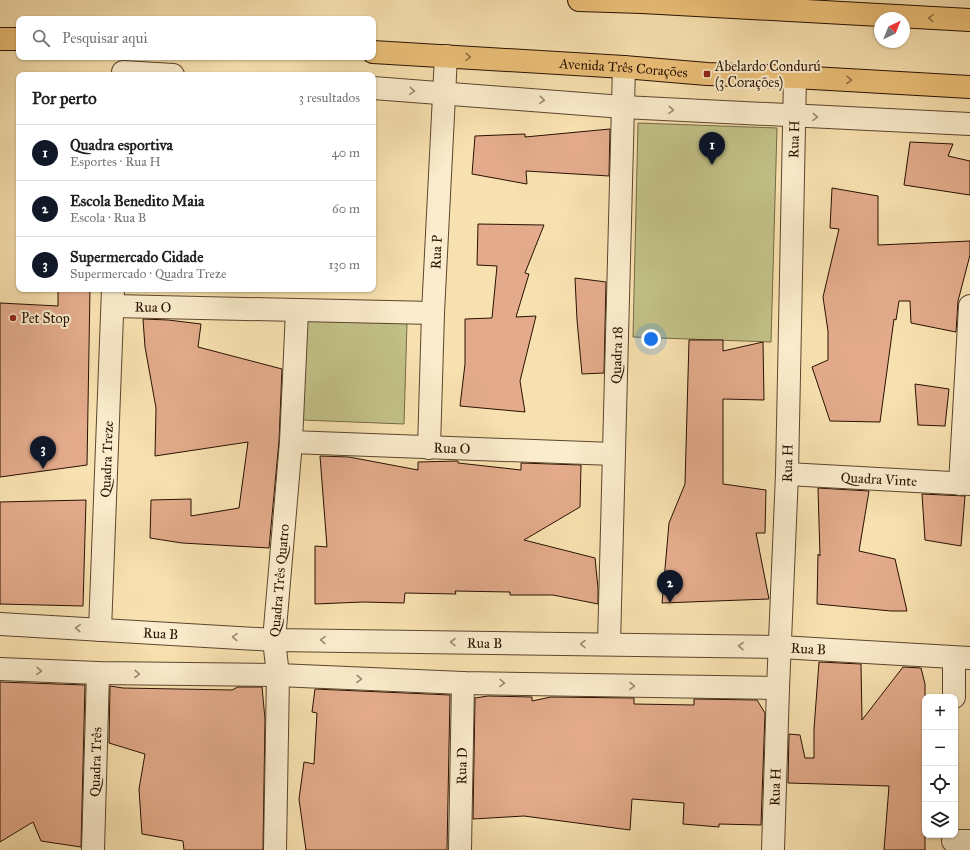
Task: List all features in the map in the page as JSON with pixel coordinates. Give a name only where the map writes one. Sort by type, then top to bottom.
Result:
[{"type":"main road","points":[[579,0],[642,2],[970,20]]},
{"type":"main road","points":[[0,39],[16,39]]},
{"type":"main road","name":"Avenida Três Corações","points":[[376,52],[624,67],[707,74],[795,77],[970,87]]},
{"type":"street","name":"Rua P","points":[[429,448],[433,313],[446,56]]},
{"type":"street","name":"Quadra 18","points":[[609,644],[624,67]]},
{"type":"street","points":[[123,68],[152,72]]},
{"type":"street","name":"Rua H","points":[[772,850],[787,474],[795,77]]},
{"type":"street","points":[[376,88],[623,107],[970,124]]},
{"type":"street","name":"Rua O","points":[[113,298],[297,311],[433,313]]},
{"type":"street","name":"Quadra Treze","points":[[100,630],[113,298]]},
{"type":"street","points":[[965,484],[970,306]]},
{"type":"street","name":"Quadra Três Quatro","points":[[275,850],[278,675],[274,640],[291,442],[297,311]]},
{"type":"street","name":"Rua O","points":[[291,442],[613,454]]},
{"type":"street","name":"Quadra Vinte","points":[[787,474],[965,484]]},
{"type":"street","name":"Rua B","points":[[0,624],[274,640],[780,647],[962,658]]},
{"type":"street","points":[[955,694],[962,658]]},
{"type":"street","points":[[0,669],[98,673],[278,675],[463,683],[778,688]]},
{"type":"street","name":"Quadra Três","points":[[93,850],[98,673]]},
{"type":"street","name":"Rua D","points":[[460,850],[463,683]]},
{"type":"shaded area","points":[[638,123],[777,128],[771,342],[633,337]]},
{"type":"shaded area","points":[[305,319],[407,323],[404,424],[302,420]]},
{"type":"building","points":[[610,129],[609,176],[526,171],[527,184],[472,174],[475,136],[525,134],[525,137]]},
{"type":"building","points":[[910,142],[953,144],[948,156],[970,161],[970,195],[904,185]]},
{"type":"building","points":[[832,188],[878,196],[878,245],[970,241],[970,255],[958,301],[956,332],[911,323],[910,301],[899,301],[896,320],[894,319],[880,422],[830,421],[812,367],[828,360],[828,331],[823,297],[839,229],[830,228]]},
{"type":"building","points":[[478,224],[544,225],[525,273],[529,274],[516,317],[536,316],[520,381],[525,412],[460,406],[465,364],[465,319],[492,318],[497,266],[477,265]]},
{"type":"building","points":[[575,278],[606,282],[604,373],[582,374]]},
{"type":"building","points":[[58,292],[90,292],[87,465],[0,477],[0,303],[58,306]]},
{"type":"building","points":[[143,319],[201,324],[198,347],[282,369],[279,441],[269,548],[182,543],[150,538],[151,500],[191,499],[191,516],[239,508],[248,442],[155,456],[156,408],[145,347]]},
{"type":"building","points":[[689,340],[723,340],[723,351],[763,342],[764,400],[723,399],[723,484],[766,490],[765,533],[756,533],[769,599],[662,603],[669,523],[685,484]]},
{"type":"building","points":[[915,384],[949,389],[945,426],[918,425]]},
{"type":"building","points":[[320,456],[349,457],[418,470],[418,462],[458,461],[458,463],[521,470],[521,463],[581,465],[580,507],[524,540],[595,558],[598,604],[553,595],[510,595],[510,592],[455,591],[456,594],[405,593],[404,603],[363,602],[315,604],[315,546],[327,547]]},
{"type":"building","points":[[818,488],[869,491],[859,551],[895,559],[907,611],[891,611],[817,604],[818,554],[820,556]]},
{"type":"building","points":[[922,494],[965,496],[961,546],[925,540]]},
{"type":"building","points":[[86,500],[83,606],[0,604],[0,502]]},
{"type":"building","points":[[819,662],[861,664],[862,720],[903,667],[921,668],[925,684],[925,694],[922,694],[922,838],[925,838],[925,850],[884,850],[889,786],[788,783],[789,734],[800,735],[805,758],[814,758],[814,729]]},
{"type":"building","points":[[0,682],[85,685],[81,847],[41,841],[33,822],[0,842]]},
{"type":"building","points":[[110,686],[123,688],[232,690],[238,687],[262,687],[265,719],[263,850],[184,850],[183,841],[142,834],[139,789],[145,754],[109,743]]},
{"type":"building","points":[[315,689],[450,695],[447,850],[306,850],[299,799],[304,762],[314,764],[317,713],[312,712]]},
{"type":"building","points":[[488,696],[532,697],[532,701],[551,697],[634,698],[634,704],[694,705],[694,699],[757,700],[765,713],[761,825],[719,824],[719,827],[683,824],[684,803],[632,799],[630,830],[524,816],[473,819],[475,698]]},
{"type":"place","name":"Abelardo Condurú (3 Corações)","points":[[707,74]]},
{"type":"place","name":"Quadra esportiva","points":[[712,165]]},
{"type":"place","name":"Pet Stop","points":[[13,318]]},
{"type":"place","name":"Supermercado Cidade","points":[[43,469]]},
{"type":"place","name":"Escola Benedito Maia","points":[[670,603]]}]
